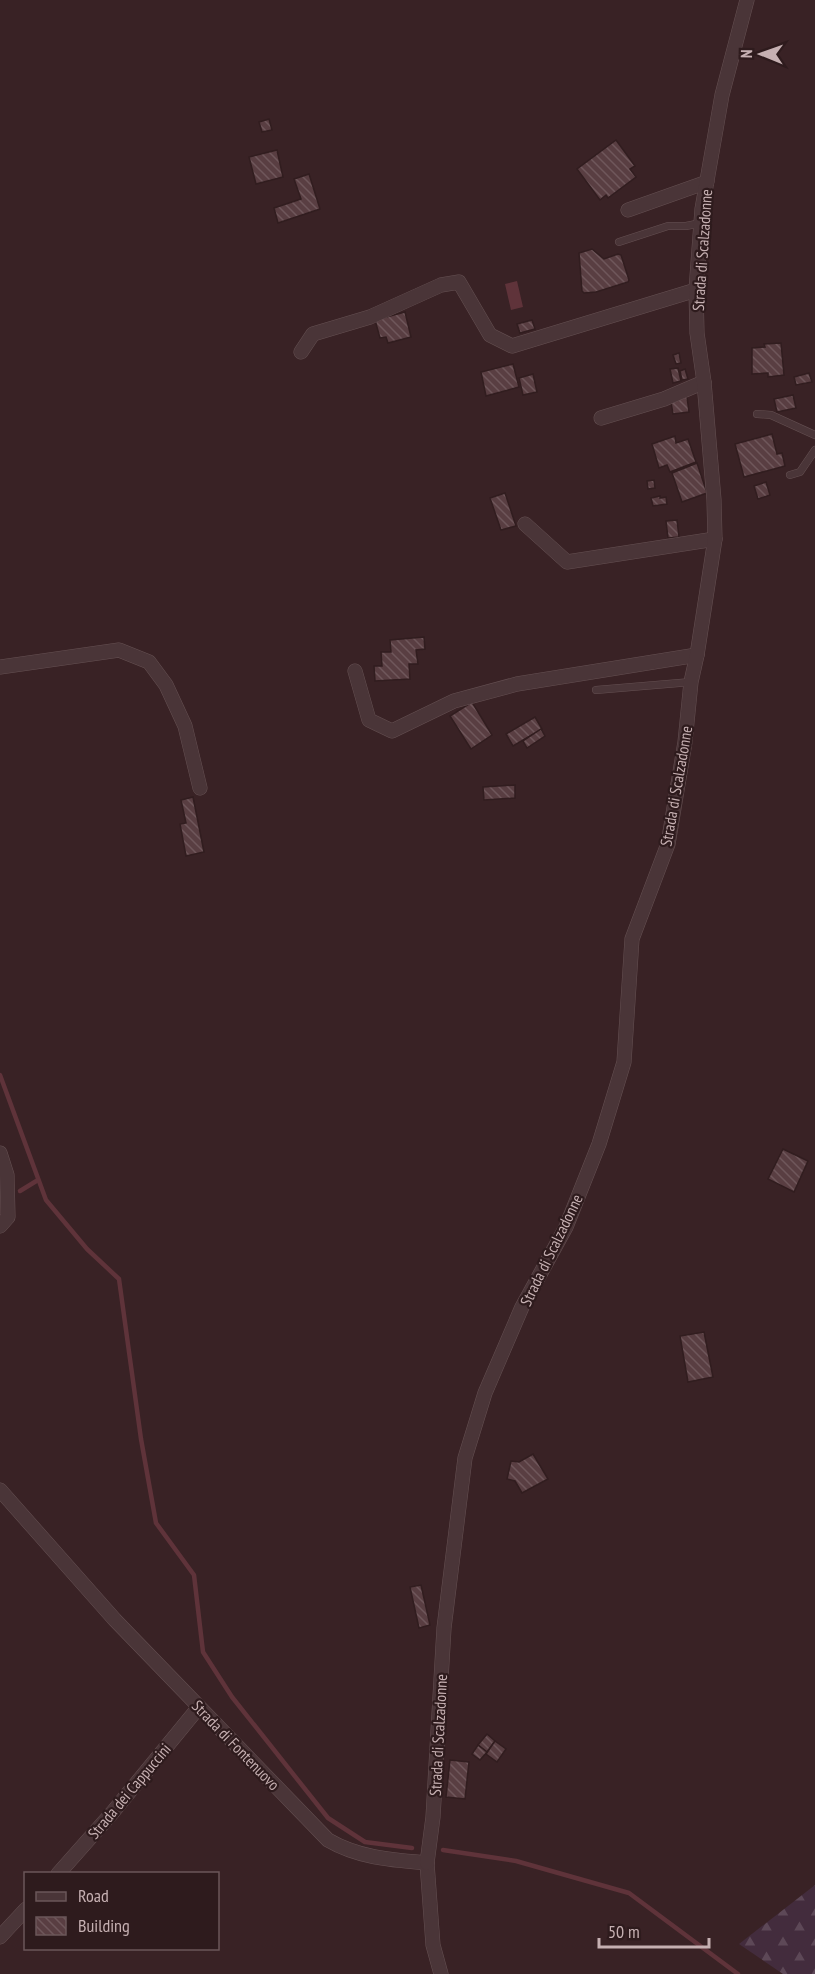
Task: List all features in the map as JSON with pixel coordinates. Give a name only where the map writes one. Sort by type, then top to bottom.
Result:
[{"type":"street","name":"Strada di Scalzadonne","points":[[427,1863],[433,1817],[444,1628],[465,1458],[484,1393],[522,1307],[566,1227],[599,1144],[624,1062],[632,939],[668,844],[685,742],[691,682],[698,655],[715,540],[714,500],[696,290],[701,224],[722,95],[747,0]]},
{"type":"street","points":[[628,210],[707,182]]},
{"type":"street","points":[[301,352],[313,334],[370,317],[441,285],[459,282],[490,335],[512,346],[696,290]]},
{"type":"street","points":[[601,418],[664,399],[704,382]]},
{"type":"street","points":[[525,524],[567,562],[715,540]]},
{"type":"street","points":[[0,667],[120,650],[149,662],[166,685],[185,726],[200,788]]},
{"type":"street","points":[[356,671],[369,720],[392,731],[454,701],[517,684],[698,655]]},
{"type":"street","points":[[0,1153],[7,1175],[8,1217],[0,1226]]},
{"type":"street","name":"Strada di Fontenuovo","points":[[0,1490],[115,1620],[328,1840],[358,1854],[427,1863]]},
{"type":"street","name":"Strada dei Cappuccini","points":[[60,1872],[112,1813],[199,1707]]},
{"type":"street","points":[[427,1863],[433,1945],[441,1974]]},
{"type":"street","points":[[0,1937],[24,1911]]},
{"type":"lane","points":[[619,242],[668,226],[701,224]]},
{"type":"lane","points":[[757,414],[771,414],[815,435]]},
{"type":"lane","points":[[790,475],[800,472],[815,450]]},
{"type":"lane","points":[[596,690],[691,682]]},
{"type":"green space","points":[[815,1885],[815,1974],[783,1974],[739,1944]]},
{"type":"shaded area","points":[[517,281],[523,307],[511,310],[505,284]]},
{"type":"building","points":[[269,119],[272,130],[262,132],[259,122]]},
{"type":"building","points":[[616,140],[635,166],[630,169],[636,177],[608,198],[606,195],[600,200],[577,169]]},
{"type":"building","points":[[277,150],[283,177],[256,184],[249,157]]},
{"type":"building","points":[[309,174],[320,209],[278,223],[274,208],[301,199],[294,179]]},
{"type":"building","points":[[592,249],[604,259],[621,255],[628,282],[596,292],[584,293],[579,253]]},
{"type":"building","points":[[405,312],[411,337],[388,343],[386,337],[380,338],[375,320]]},
{"type":"building","points":[[532,320],[535,329],[520,333],[517,324]]},
{"type":"building","points":[[781,343],[784,375],[768,377],[768,373],[752,374],[752,348],[765,347],[764,344]]},
{"type":"building","points":[[679,353],[681,363],[676,364],[673,355]]},
{"type":"building","points":[[513,364],[519,387],[486,396],[481,372]]},
{"type":"building","points":[[678,368],[681,381],[673,383],[670,369]]},
{"type":"building","points":[[685,369],[688,379],[682,380],[680,371]]},
{"type":"building","points":[[809,373],[812,382],[796,385],[794,377]]},
{"type":"building","points":[[533,374],[537,392],[523,395],[519,378]]},
{"type":"building","points":[[793,395],[796,408],[777,412],[774,399]]},
{"type":"building","points":[[687,397],[689,412],[673,414],[671,402],[676,401],[675,398]]},
{"type":"building","points":[[772,434],[777,454],[782,453],[785,466],[744,477],[735,444]]},
{"type":"building","points":[[675,436],[676,443],[688,439],[696,462],[670,472],[667,465],[659,468],[652,444]]},
{"type":"building","points":[[697,463],[707,493],[682,502],[672,473]]},
{"type":"building","points":[[654,480],[655,488],[648,489],[647,481]]},
{"type":"building","points":[[766,482],[770,495],[758,499],[754,486]]},
{"type":"building","points":[[505,493],[516,526],[501,530],[490,498]]},
{"type":"building","points":[[660,496],[660,498],[666,497],[667,504],[653,506],[651,498]]},
{"type":"building","points":[[677,520],[679,537],[668,538],[666,521]]},
{"type":"building","points":[[424,637],[425,649],[416,650],[418,664],[409,664],[410,679],[375,681],[374,666],[382,666],[381,652],[391,652],[390,640]]},
{"type":"building","points":[[472,702],[492,735],[471,749],[450,716]]},
{"type":"building","points":[[535,717],[542,729],[513,746],[506,734]]},
{"type":"building","points":[[541,729],[545,736],[527,748],[523,741]]},
{"type":"building","points":[[515,785],[515,798],[484,800],[483,787]]},
{"type":"building","points":[[193,797],[204,852],[186,856],[180,824],[186,823],[181,800]]},
{"type":"building","points":[[783,1149],[808,1161],[794,1192],[768,1179]]},
{"type":"building","points":[[704,1332],[713,1377],[688,1382],[680,1336]]},
{"type":"building","points":[[533,1454],[548,1479],[522,1493],[515,1481],[507,1479],[511,1461],[519,1462]]},
{"type":"building","points":[[421,1585],[430,1625],[419,1628],[410,1587]]},
{"type":"building","points":[[487,1734],[495,1741],[487,1752],[478,1745]]},
{"type":"building","points":[[495,1741],[506,1749],[497,1762],[486,1754]]},
{"type":"building","points":[[478,1745],[487,1752],[480,1760],[472,1754]]},
{"type":"building","points":[[450,1760],[469,1762],[465,1799],[446,1797]]},
{"type":"waterway","points":[[0,1075],[46,1200],[87,1249],[119,1279],[141,1439],[156,1523],[194,1575],[203,1652],[232,1697],[328,1818],[365,1842],[412,1848]]},
{"type":"waterway","points":[[20,1191],[38,1180]]},
{"type":"waterway","points":[[443,1850],[516,1861],[629,1893],[738,1974]]}]
